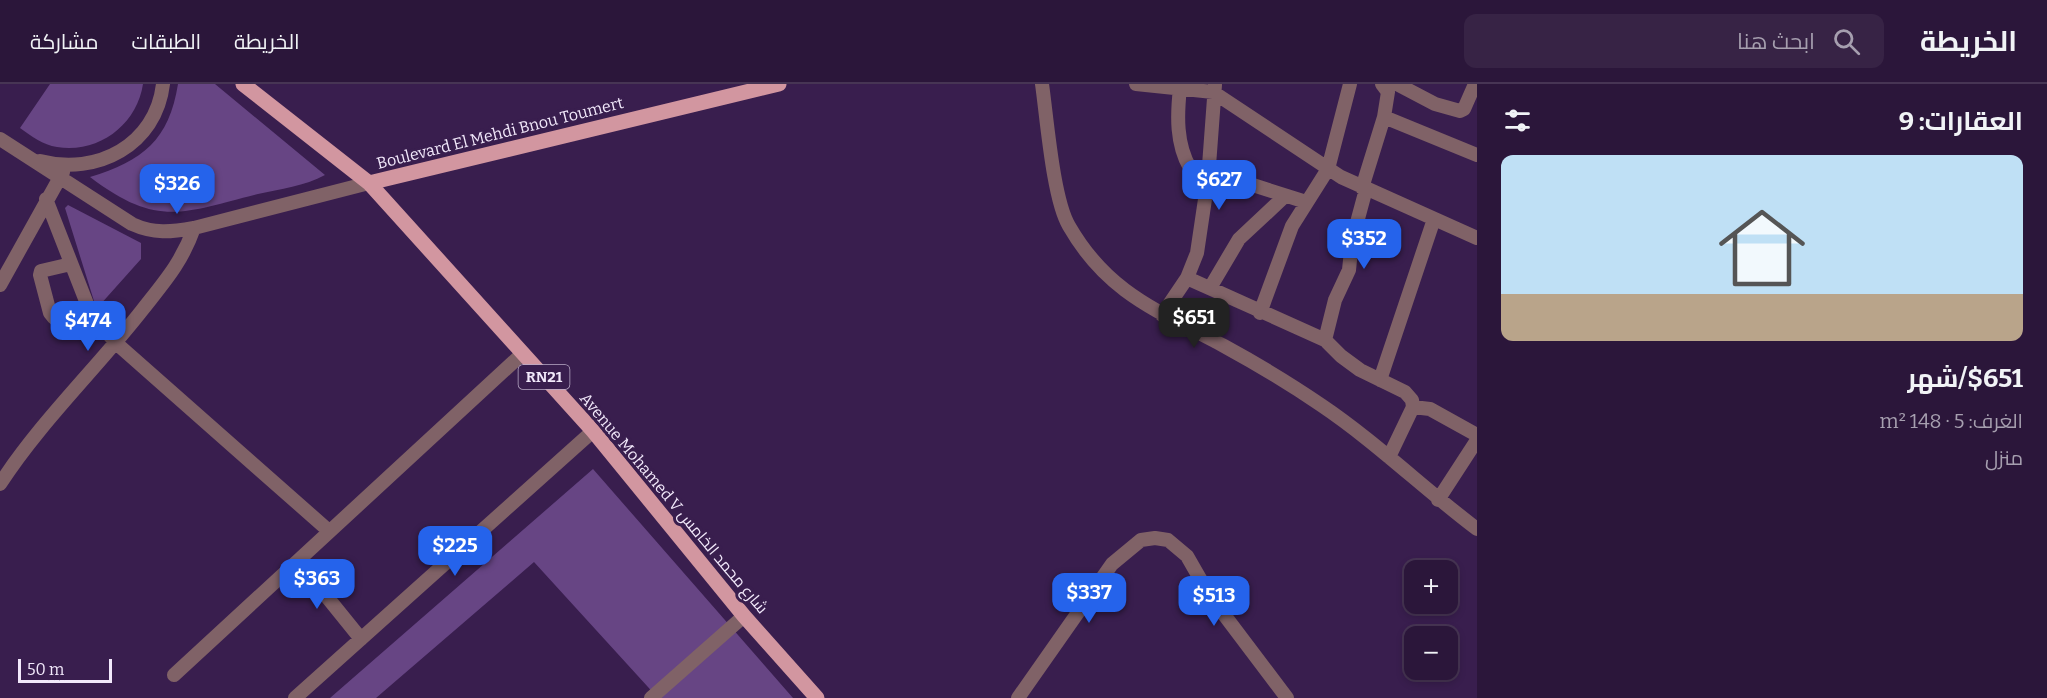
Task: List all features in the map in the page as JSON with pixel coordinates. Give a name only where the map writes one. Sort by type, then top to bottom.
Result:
[{"type":"main road","name":"Avenue Mohamed V شارع محمد الخامس","points":[[243,84],[369,183],[593,431],[744,616],[817,698]]},
{"type":"main road","name":"Boulevard El Mehdi Bnou Toumert","points":[[369,183],[779,84]]},
{"type":"street","points":[[22,153],[40,161],[70,166],[102,161],[130,145],[151,121],[158,107],[164,84]]},
{"type":"street","points":[[1042,84],[1059,199],[1067,223],[1077,240],[1112,280],[1131,297],[1276,375],[1323,406],[1389,456],[1438,500],[1477,529]]},
{"type":"street","points":[[1136,84],[1214,88],[1328,168],[1364,189],[1477,238]]},
{"type":"street","points":[[1260,313],[1292,226],[1328,168],[1350,84]]},
{"type":"street","points":[[1325,340],[1335,300],[1348,270],[1364,189],[1384,117],[1388,92],[1382,84]]},
{"type":"street","points":[[1397,84],[1436,104],[1460,111],[1464,109],[1474,84]]},
{"type":"street","points":[[1180,88],[1177,116],[1184,158],[1190,168],[1209,171],[1284,197],[1306,202]]},
{"type":"street","points":[[1162,315],[1187,278],[1197,253],[1209,171],[1214,88]]},
{"type":"street","points":[[1384,117],[1477,155]]},
{"type":"street","points":[[0,139],[132,224],[148,231],[169,233],[194,228],[369,183]]},
{"type":"street","points":[[0,285],[46,199],[59,177],[70,166]]},
{"type":"street","points":[[1210,288],[1239,239],[1284,197]]},
{"type":"street","points":[[46,199],[91,314],[116,343],[329,531]]},
{"type":"street","points":[[1380,380],[1434,219]]},
{"type":"street","points":[[0,484],[19,456],[116,343],[183,257],[194,228]]},
{"type":"street","points":[[71,264],[41,271],[40,275],[50,313],[54,318],[91,314]]},
{"type":"street","points":[[1187,278],[1260,313],[1325,340],[1354,366],[1405,392],[1412,400],[1413,407],[1389,456]]},
{"type":"street","points":[[174,675],[522,354]]},
{"type":"street","points":[[1413,407],[1430,409],[1477,435]]},
{"type":"street","points":[[295,698],[593,431]]},
{"type":"street","points":[[1438,500],[1477,440]]},
{"type":"street","points":[[1018,698],[1112,564],[1141,540],[1155,538],[1168,540],[1187,556],[1210,596],[1287,698]]},
{"type":"street","points":[[298,561],[361,639]]},
{"type":"street","points":[[651,698],[744,616]]},
{"type":"shaded area","points":[[50,84],[143,84],[133,112],[113,134],[87,146],[72,148],[47,144],[20,128]]},
{"type":"shaded area","points":[[178,84],[215,84],[325,175],[301,185],[210,207],[171,212],[153,210],[134,204],[90,177],[125,164],[150,146],[168,120]]},
{"type":"shaded area","points":[[68,205],[141,243],[141,259],[99,306],[94,301],[65,208]]},
{"type":"shaded area","points":[[593,469],[793,698],[658,698],[534,562],[376,698],[330,698]]}]
